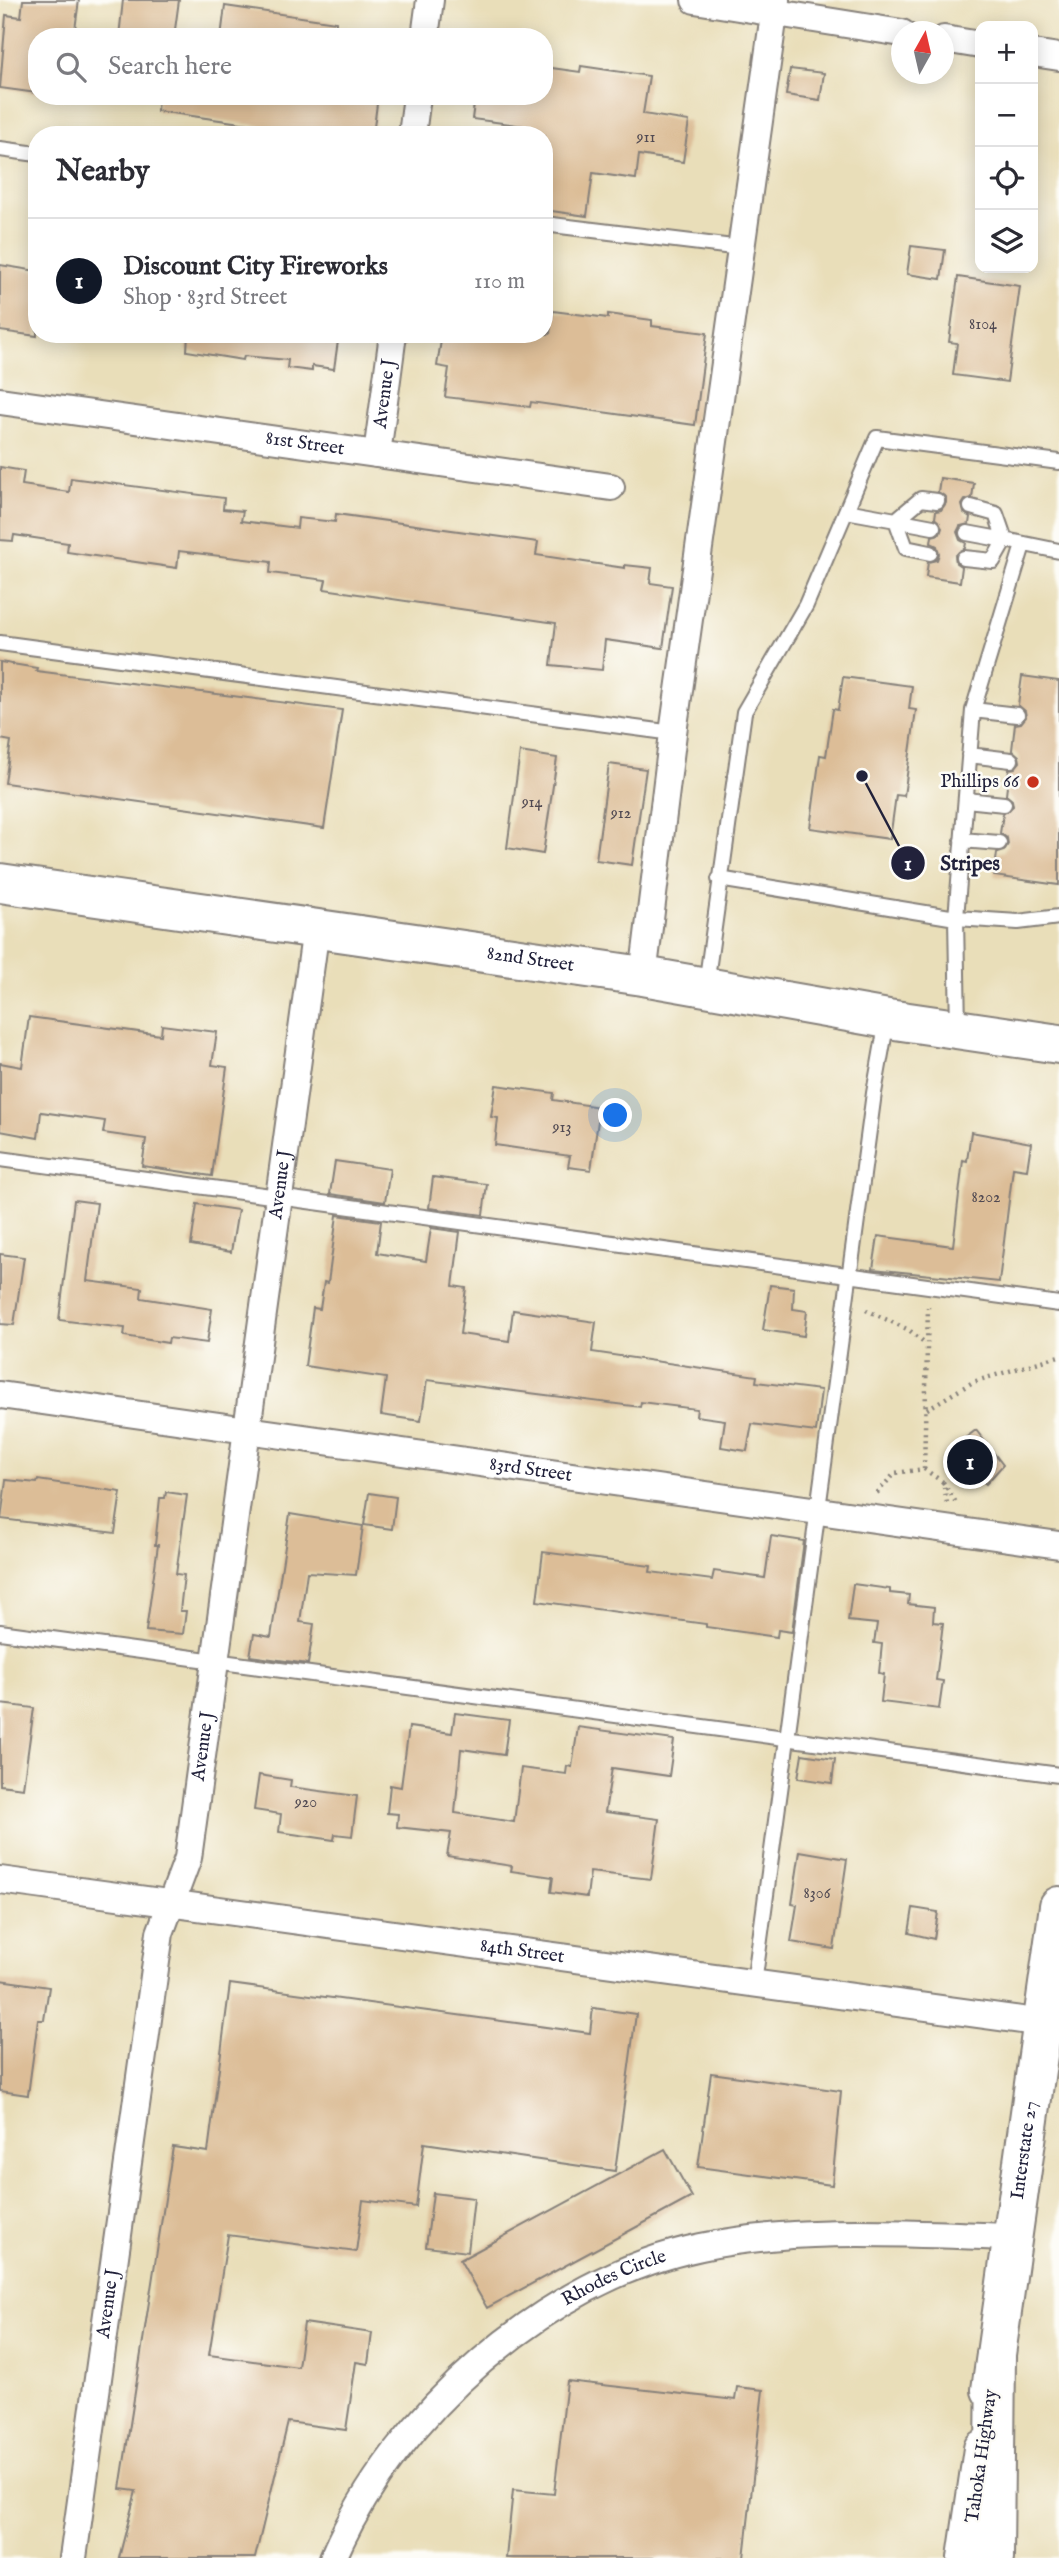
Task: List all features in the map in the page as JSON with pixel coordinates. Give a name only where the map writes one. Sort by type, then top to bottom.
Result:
[{"type":"main road","name":"82nd Street","points":[[0,883],[643,976],[888,1019],[1059,1044]]},
{"type":"main road","name":"Interstate 27","points":[[996,2355],[1059,1906]]},
{"type":"main road","name":"Tahoka Highway","points":[[967,2558],[996,2355]]},
{"type":"main road","points":[[995,2558],[996,2355]]},
{"type":"street","points":[[426,28],[430,0]]},
{"type":"street","points":[[695,0],[775,6],[891,31]]},
{"type":"street","points":[[643,976],[673,733],[775,6]]},
{"type":"street","points":[[954,41],[975,44]]},
{"type":"street","points":[[1038,54],[1059,57]]},
{"type":"street","points":[[413,126],[416,105]]},
{"type":"street","name":"Avenue J","points":[[377,454],[392,343]]},
{"type":"street","name":"81st Street","points":[[0,401],[611,487]]},
{"type":"street","name":"Avenue J","points":[[72,2558],[160,1933],[188,1858],[249,1432],[316,928]]},
{"type":"street","name":"83rd Street","points":[[0,1395],[1059,1545]]},
{"type":"street","name":"84th Street","points":[[0,1880],[1043,2023]]},
{"type":"street","name":"Rhodes Circle","points":[[333,2558],[365,2495],[405,2442],[452,2389],[541,2316],[593,2286],[652,2260],[701,2247],[746,2240],[897,2233],[1013,2237]]},
{"type":"lane","points":[[0,149],[28,153]]},
{"type":"lane","points":[[553,225],[741,247]]},
{"type":"lane","points":[[705,986],[744,712],[806,605],[877,438],[1059,462]]},
{"type":"lane","points":[[896,520],[921,499],[937,501]]},
{"type":"lane","points":[[964,558],[993,561],[1005,541],[996,513],[971,508]]},
{"type":"lane","points":[[846,511],[933,527]]},
{"type":"lane","points":[[896,520],[906,548],[930,553]]},
{"type":"lane","points":[[967,533],[1059,551]]},
{"type":"lane","points":[[958,1029],[956,918],[972,710],[1023,545]]},
{"type":"lane","points":[[0,643],[673,733]]},
{"type":"lane","points":[[972,710],[1017,715]]},
{"type":"lane","points":[[969,755],[1011,760]]},
{"type":"lane","points":[[965,800],[1004,804]]},
{"type":"lane","points":[[962,840],[999,843]]},
{"type":"lane","points":[[719,879],[956,918],[1018,922],[1059,917]]},
{"type":"lane","points":[[754,1983],[849,1276],[888,1019]]},
{"type":"lane","points":[[0,1159],[1059,1304]]},
{"type":"lane","points":[[0,1632],[1059,1774]]},
{"type":"path","points":[[924,1469],[929,1288]]},
{"type":"path","points":[[846,1301],[909,1330],[926,1343]]},
{"type":"path","points":[[926,1410],[973,1382],[1059,1356]]},
{"type":"path","points":[[856,1517],[895,1473],[924,1469],[943,1482],[951,1530]]},
{"type":"building","points":[[23,0],[79,0],[75,28],[28,28],[28,92],[0,88],[6,15],[21,17]]},
{"type":"building","points":[[123,0],[179,0],[175,28],[120,28]]},
{"type":"building","points":[[225,6],[336,22],[336,28],[222,28]]},
{"type":"building","points":[[581,66],[649,76],[643,114],[689,121],[683,162],[639,155],[636,179],[593,173],[587,216],[553,211],[553,126],[525,126],[472,119],[474,105],[553,105],[553,68],[580,72]]},
{"type":"building","points":[[790,69],[824,73],[820,100],[786,95]]},
{"type":"building","points":[[157,105],[377,105],[374,126],[261,126],[157,111]]},
{"type":"building","points":[[911,246],[945,250],[941,279],[907,274]]},
{"type":"building","points":[[0,265],[28,270],[28,335],[0,331]]},
{"type":"building","points":[[958,277],[1020,286],[1007,382],[953,375],[957,343],[949,342]]},
{"type":"building","points":[[553,311],[652,320],[652,326],[707,333],[695,425],[531,402],[530,407],[445,397],[449,368],[437,366],[441,343],[553,343]]},
{"type":"building","points":[[187,343],[338,343],[334,369],[312,366],[312,371],[287,368],[288,360],[244,356],[243,360],[187,351]]},
{"type":"building","points":[[0,467],[24,471],[22,485],[69,492],[71,478],[224,498],[223,509],[243,511],[241,521],[297,528],[298,518],[335,522],[336,514],[538,542],[536,555],[625,568],[625,565],[652,568],[650,583],[672,586],[663,648],[605,640],[602,670],[551,665],[556,623],[324,589],[326,580],[270,573],[271,562],[179,551],[177,568],[67,552],[68,543],[14,535],[13,541],[0,540]]},
{"type":"building","points":[[940,478],[974,483],[972,498],[965,500],[962,505],[964,513],[970,517],[969,524],[960,526],[957,532],[960,540],[966,543],[965,548],[955,556],[956,563],[962,567],[960,582],[926,577],[928,562],[937,560],[939,554],[937,546],[931,543],[932,536],[940,534],[942,528],[935,518],[936,511],[941,510],[946,503],[946,497],[938,492]]},
{"type":"building","points":[[0,662],[37,668],[36,671],[342,710],[324,828],[5,783],[11,741],[0,739]]},
{"type":"building","name":"Phillips 66","points":[[1022,676],[1059,681],[1059,885],[994,876],[997,853],[1004,851],[1008,844],[1007,838],[1000,833],[1003,814],[1013,806],[1012,800],[1006,795],[1009,769],[1015,768],[1020,762],[1019,756],[1012,750],[1015,724],[1021,723],[1026,717],[1025,711],[1018,705]]},
{"type":"building","points":[[843,677],[912,686],[909,709],[916,710],[904,796],[896,795],[890,839],[810,828],[820,755],[826,756],[833,709],[838,710]]},
{"type":"building","points":[[520,752],[557,758],[543,854],[507,848]]},
{"type":"building","points":[[609,764],[646,769],[632,865],[596,860]]},
{"type":"building","points":[[29,1017],[161,1035],[162,1025],[217,1032],[212,1065],[227,1067],[212,1176],[142,1166],[146,1139],[103,1133],[105,1121],[41,1112],[38,1138],[0,1131],[0,1063],[22,1067]]},
{"type":"building","points":[[496,1085],[554,1093],[553,1100],[600,1107],[591,1170],[568,1167],[570,1156],[495,1145],[498,1118],[491,1117]]},
{"type":"building","points":[[971,1132],[1031,1143],[1027,1170],[1013,1168],[999,1282],[873,1269],[878,1236],[953,1246],[963,1160],[967,1161]]},
{"type":"building","points":[[335,1161],[390,1169],[385,1202],[330,1194]]},
{"type":"building","points":[[433,1177],[487,1184],[483,1215],[429,1208]]},
{"type":"building","points":[[74,1200],[97,1203],[87,1281],[142,1288],[141,1298],[212,1309],[207,1343],[169,1338],[168,1343],[124,1336],[125,1328],[59,1320]]},
{"type":"building","points":[[197,1204],[238,1210],[231,1252],[191,1245]]},
{"type":"building","points":[[337,1215],[381,1221],[377,1253],[426,1261],[431,1228],[460,1232],[453,1286],[466,1288],[460,1334],[509,1341],[513,1310],[596,1322],[592,1352],[757,1376],[756,1382],[821,1390],[816,1432],[752,1424],[747,1451],[721,1447],[725,1420],[696,1416],[697,1409],[641,1402],[640,1407],[427,1380],[421,1421],[381,1415],[386,1378],[305,1366],[313,1308],[320,1309],[324,1282],[328,1283]]},
{"type":"building","points":[[0,1254],[24,1257],[14,1325],[0,1324]]},
{"type":"building","points":[[770,1285],[794,1288],[793,1309],[807,1311],[804,1336],[763,1330]]},
{"type":"building","points":[[976,1430],[1003,1465],[986,1484],[948,1451]]},
{"type":"building","points":[[6,1480],[37,1483],[38,1480],[121,1492],[115,1533],[1,1519]]},
{"type":"building","points":[[166,1492],[187,1495],[176,1574],[184,1575],[180,1611],[186,1611],[183,1634],[146,1631],[158,1545],[155,1545],[160,1498],[165,1498]]},
{"type":"building","points":[[369,1493],[396,1497],[392,1529],[364,1525]]},
{"type":"building","points":[[290,1514],[363,1526],[356,1575],[307,1572],[300,1622],[314,1624],[308,1664],[250,1656],[254,1634],[271,1637]]},
{"type":"building","points":[[771,1536],[804,1541],[792,1632],[778,1630],[777,1637],[706,1627],[706,1624],[537,1601],[543,1552],[651,1566],[650,1572],[712,1580],[714,1571],[765,1578]]},
{"type":"building","points":[[853,1584],[890,1589],[890,1593],[909,1595],[908,1604],[934,1607],[933,1622],[943,1623],[936,1680],[943,1681],[939,1709],[881,1702],[884,1674],[879,1673],[882,1644],[874,1643],[877,1624],[848,1621]]},
{"type":"building","points":[[0,1704],[34,1708],[23,1788],[0,1785]]},
{"type":"building","points":[[455,1713],[509,1720],[504,1755],[461,1749],[455,1813],[514,1822],[521,1768],[566,1774],[567,1766],[572,1767],[578,1727],[674,1740],[669,1776],[612,1768],[605,1812],[659,1819],[651,1879],[590,1872],[587,1897],[551,1892],[553,1877],[511,1871],[512,1866],[447,1856],[451,1833],[397,1827],[398,1814],[387,1813],[390,1785],[401,1787],[409,1727],[452,1733]]},
{"type":"building","points":[[802,1754],[835,1759],[832,1783],[798,1778]]},
{"type":"building","points":[[259,1775],[291,1780],[290,1787],[357,1796],[352,1836],[335,1834],[334,1840],[279,1832],[281,1814],[254,1810]]},
{"type":"building","points":[[800,1851],[847,1859],[834,1949],[791,1942],[797,1905],[792,1904]]},
{"type":"building","points":[[913,1908],[938,1912],[934,1939],[909,1933]]},
{"type":"building","points":[[0,1980],[49,1987],[44,2020],[38,2020],[28,2095],[0,2091]]},
{"type":"building","points":[[230,1984],[590,2033],[593,2008],[636,2014],[615,2171],[424,2143],[416,2207],[363,2200],[356,2252],[228,2235],[209,2355],[298,2367],[304,2323],[372,2333],[368,2364],[356,2362],[346,2430],[288,2422],[255,2558],[119,2558],[136,2491],[120,2489],[173,2147],[208,2152]]},
{"type":"building","points":[[711,2073],[841,2091],[832,2185],[698,2167]]},
{"type":"building","points":[[665,2149],[692,2197],[487,2308],[460,2260]]},
{"type":"building","points":[[433,2193],[474,2198],[468,2252],[426,2247]]},
{"type":"building","points":[[567,2381],[735,2400],[737,2387],[763,2390],[744,2558],[506,2558],[513,2490],[554,2494]]},
{"type":"place","name":"Stripes","points":[[862,776]]},
{"type":"place","name":"Phillips 66","points":[[1033,782]]},
{"type":"place","name":"Discount City Fireworks","points":[[970,1462]]}]
